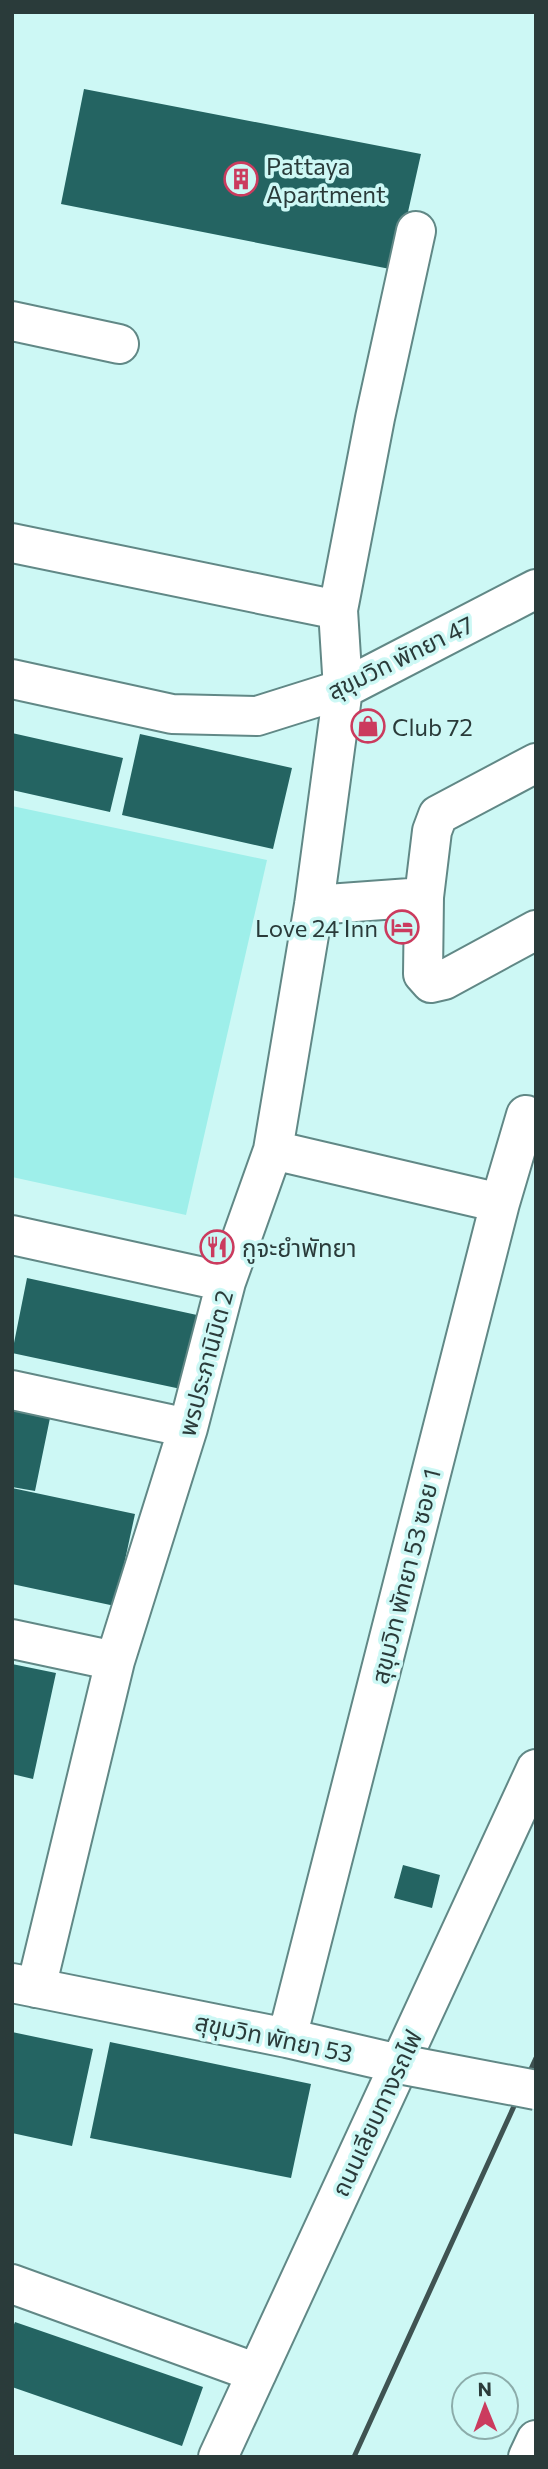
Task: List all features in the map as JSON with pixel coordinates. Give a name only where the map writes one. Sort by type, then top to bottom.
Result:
[{"type":"street","name":"พรประภานิมิต 2","points":[[24,1985],[115,1661],[188,1428],[226,1282],[273,1150],[314,905],[343,689],[338,610],[415,231]]},
{"type":"street","points":[[12,321],[118,344]]},
{"type":"street","points":[[12,543],[338,610]]},
{"type":"street","name":"สุขุมวิท พัทยา 47","points":[[12,679],[172,714],[257,716],[343,689],[536,589]]},
{"type":"street","points":[[536,764],[438,815],[432,831],[424,897],[423,974],[430,983],[444,980],[536,930]]},
{"type":"street","points":[[314,905],[424,897]]},
{"type":"street","name":"สุขุมวิท พัทยา 53 ซอย 1","points":[[287,2038],[500,1203],[526,1115]]},
{"type":"street","points":[[273,1150],[500,1203]]},
{"type":"street","points":[[12,1236],[226,1282]]},
{"type":"street","points":[[12,1390],[188,1428]]},
{"type":"street","points":[[12,1639],[115,1661]]},
{"type":"street","name":"ถนนเลียบทางรถไฟ","points":[[218,2457],[536,1769]]},
{"type":"street","name":"สุขุมวิท พัทยา 53","points":[[24,1985],[536,2090]]},
{"type":"street","points":[[12,2284],[257,2374]]},
{"type":"street","points":[[528,2457],[536,2440]]},
{"type":"shaded area","points":[[12,806],[267,860],[186,1215],[12,1177]]},
{"type":"building","name":"Pattaya Apartment","points":[[84,89],[421,154],[395,270],[61,204]]},
{"type":"building","points":[[12,733],[123,758],[110,812],[12,790]]},
{"type":"building","points":[[140,734],[292,768],[273,849],[122,815]]},
{"type":"building","points":[[27,1278],[197,1315],[181,1389],[12,1353]]},
{"type":"building","points":[[12,1410],[50,1418],[35,1491],[12,1487]]},
{"type":"building","points":[[12,1488],[135,1514],[115,1606],[12,1584]]},
{"type":"building","points":[[12,1664],[56,1673],[33,1779],[12,1774]]},
{"type":"building","points":[[403,1865],[440,1875],[432,1908],[394,1898]]},
{"type":"building","points":[[12,2032],[93,2049],[72,2146],[12,2133]]},
{"type":"building","points":[[110,2042],[311,2084],[291,2178],[90,2138]]},
{"type":"building","points":[[15,2322],[203,2387],[182,2446],[12,2387],[12,2329]]},
{"type":"railway","points":[[354,2457],[536,2058]]},
{"type":"place","name":"Pattaya Apartment","points":[[241,179]]},
{"type":"place","name":"Club 72","points":[[368,726]]},
{"type":"place","name":"Love 24 Inn","points":[[402,927]]},
{"type":"place","name":"กูจะยำพัทยา","points":[[217,1247]]}]
